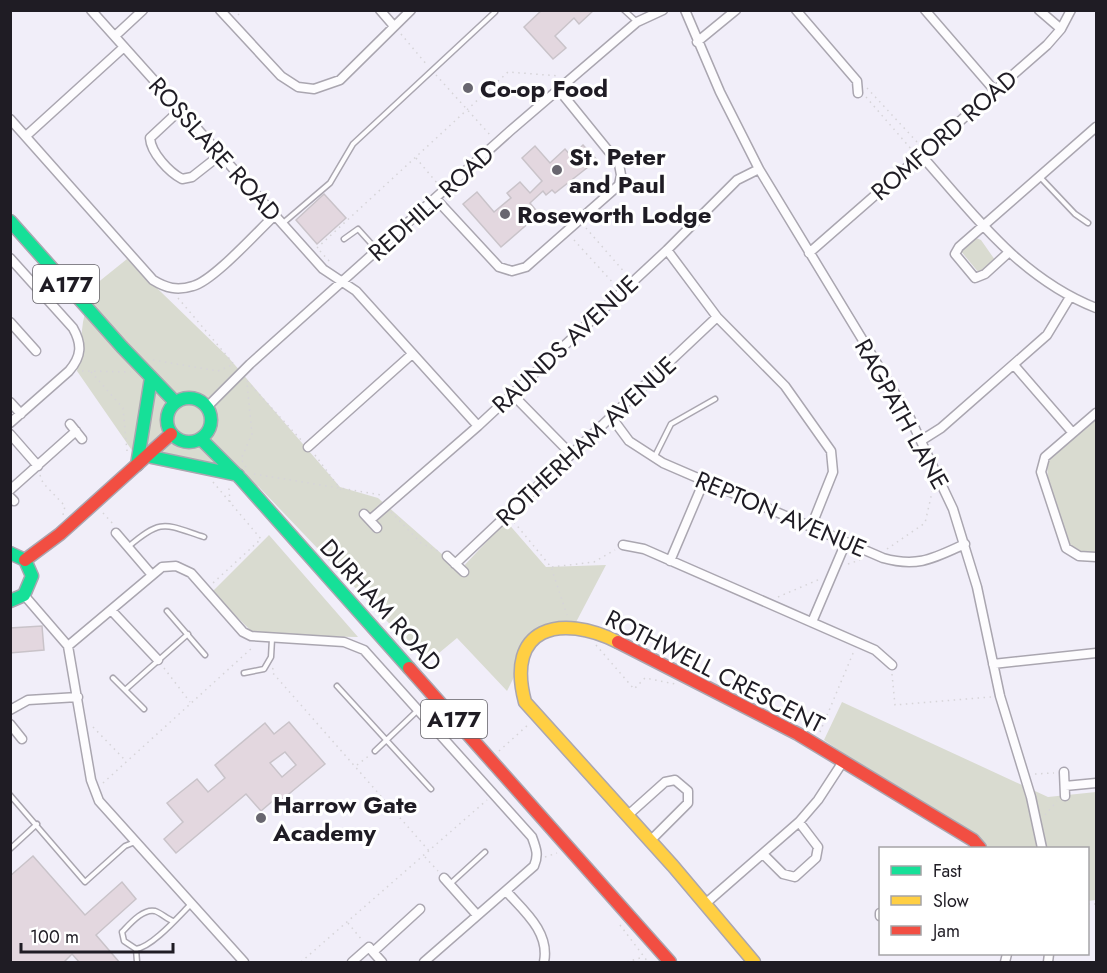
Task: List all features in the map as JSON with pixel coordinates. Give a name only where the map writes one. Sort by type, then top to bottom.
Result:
[{"type":"main road","name":"A177","points":[[10,221],[175,402]]},
{"type":"main road","points":[[137,465],[141,452],[151,378]]},
{"type":"main road","points":[[189,398],[198,400],[207,407],[210,426],[201,439],[182,442],[171,434],[166,421],[175,402],[189,398]]},
{"type":"main road","points":[[25,560],[94,503],[171,434]]},
{"type":"main road","name":"DURHAM ROAD","points":[[201,439],[238,475],[670,963]]},
{"type":"main road","points":[[147,456],[238,475]]},
{"type":"main road","points":[[10,553],[25,560],[32,576],[24,595],[10,601]]},
{"type":"main road","name":"ROTHWELL CRESCENT","points":[[754,963],[650,841],[536,718],[525,702],[518,683],[520,662],[526,644],[539,634],[553,628],[576,627],[683,674],[844,760],[974,840],[979,847]]},
{"type":"street","name":"ROSSLARE ROAD","points":[[91,10],[323,269],[356,291],[411,355],[478,426]]},
{"type":"street","points":[[115,36],[143,10]]},
{"type":"street","points":[[220,10],[281,76],[298,87],[314,89],[340,80],[393,25],[411,10]]},
{"type":"street","points":[[380,10],[393,25]]},
{"type":"street","name":"REDHILL ROAD","points":[[207,407],[377,250],[571,79],[637,22],[663,10]]},
{"type":"street","name":"RAGPATH LANE","points":[[685,10],[697,42],[759,169],[922,440],[965,544],[1000,696],[1025,775],[1042,847]]},
{"type":"street","points":[[697,42],[736,10]]},
{"type":"street","points":[[796,10],[857,81],[857,91]]},
{"type":"street","points":[[925,10],[995,91]]},
{"type":"street","points":[[1039,10],[1061,29]]},
{"type":"street","name":"ROMFORD ROAD","points":[[809,253],[1047,45],[1061,29],[1071,10]]},
{"type":"street","points":[[26,136],[124,47]]},
{"type":"street","points":[[436,199],[499,267],[512,271],[526,267],[580,221],[619,185],[621,175],[619,164],[559,90]]},
{"type":"street","points":[[180,110],[150,138],[153,150],[176,176],[182,179],[192,177],[220,155]]},
{"type":"street","points":[[10,119],[153,280],[173,289],[195,286],[208,277],[274,216]]},
{"type":"street","points":[[1008,253],[985,274],[975,278],[956,257],[956,250],[1096,126]]},
{"type":"street","points":[[922,155],[1008,253],[1038,277],[1070,297],[1096,308]]},
{"type":"street","name":"RAUNDS AVENUE","points":[[377,528],[367,517],[385,506],[478,426],[667,250],[737,180],[759,169]]},
{"type":"street","points":[[667,250],[717,317],[784,386],[831,451],[833,472],[811,527]]},
{"type":"street","points":[[10,258],[73,328],[79,339],[80,350],[77,362],[10,423]]},
{"type":"street","points":[[922,440],[941,428],[1014,365],[1054,326],[1070,297]]},
{"type":"street","name":"ROTHERHAM AVENUE","points":[[455,564],[570,453],[612,417],[717,317]]},
{"type":"street","points":[[10,322],[36,351]]},
{"type":"street","points":[[308,447],[411,355]]},
{"type":"street","points":[[1014,365],[1072,432]]},
{"type":"street","points":[[512,394],[570,453]]},
{"type":"street","points":[[10,402],[21,414]]},
{"type":"street","points":[[1096,413],[1072,432],[1041,464],[1042,479],[1066,548],[1079,556],[1096,557]]},
{"type":"street","name":"REPTON AVENUE","points":[[612,417],[629,441],[654,459],[846,542],[904,564],[923,562],[965,544]]},
{"type":"street","points":[[10,490],[76,431]]},
{"type":"street","points":[[10,434],[38,465]]},
{"type":"street","points":[[670,561],[704,481]]},
{"type":"street","points":[[116,533],[152,575]]},
{"type":"street","points":[[812,622],[846,542]]},
{"type":"street","points":[[623,545],[644,549],[858,642],[875,650],[892,665]]},
{"type":"street","points":[[447,556],[464,572]]},
{"type":"street","points":[[68,646],[162,567],[176,566],[191,573],[243,632],[260,639],[355,645],[364,650],[532,837],[538,858],[534,866],[424,963]]},
{"type":"street","points":[[24,595],[68,646],[93,792],[244,963]]},
{"type":"street","points":[[111,610],[158,660]]},
{"type":"street","points":[[993,664],[1096,653]]},
{"type":"street","points":[[10,710],[28,700],[78,697]]},
{"type":"street","points":[[10,724],[22,739]]},
{"type":"street","points":[[705,904],[799,822],[818,800],[844,760]]},
{"type":"street","points":[[1064,772],[1065,796]]},
{"type":"street","points":[[627,816],[665,782],[675,780],[688,791],[688,803],[650,841]]},
{"type":"street","points":[[1065,786],[1096,783]]},
{"type":"street","points":[[763,854],[783,874],[795,877],[816,858],[818,847],[799,822]]},
{"type":"street","points":[[447,881],[477,915]]},
{"type":"street","points":[[506,891],[538,927],[544,943],[544,963]]},
{"type":"street","points":[[352,963],[420,909]]},
{"type":"street","points":[[371,950],[382,963]]},
{"type":"lane","points":[[624,10],[637,22]]},
{"type":"lane","points":[[282,224],[330,183],[353,144],[495,12]]},
{"type":"lane","points":[[1040,176],[1075,214],[1088,223]]},
{"type":"lane","points":[[344,239],[358,228],[377,250]]},
{"type":"lane","points":[[654,459],[671,424],[715,399]]},
{"type":"lane","points":[[128,547],[147,531],[165,524],[204,537]]},
{"type":"lane","points":[[167,610],[205,654]]},
{"type":"lane","points":[[125,690],[188,634]]},
{"type":"lane","points":[[244,673],[264,669],[271,657],[272,639]]},
{"type":"lane","points":[[113,678],[144,709]]},
{"type":"lane","points":[[337,686],[430,789]]},
{"type":"lane","points":[[375,751],[418,710]]},
{"type":"lane","points":[[10,795],[85,882],[125,846],[135,842]]},
{"type":"lane","points":[[10,849],[37,824]]},
{"type":"lane","points":[[447,881],[484,852]]},
{"type":"lane","points":[[173,921],[155,911],[148,911],[131,922],[122,932],[124,941],[136,949],[144,948],[173,921],[191,904]]},
{"type":"lane","points":[[136,949],[137,963]]},
{"type":"path","points":[[393,25],[497,144]]},
{"type":"path","points":[[323,269],[331,261],[316,247],[508,72],[555,75],[571,79]]},
{"type":"path","points":[[857,91],[869,88],[922,155]]},
{"type":"path","points":[[857,91],[922,155]]},
{"type":"path","points":[[415,157],[437,183]]},
{"type":"path","points":[[580,221],[632,281]]},
{"type":"path","points":[[567,232],[622,292]]},
{"type":"path","points":[[173,289],[173,292],[247,382],[308,447],[341,491]]},
{"type":"path","points":[[90,372],[123,408],[127,451]]},
{"type":"path","points":[[247,382],[252,434],[241,459],[248,473],[341,491],[395,497]]},
{"type":"path","points":[[38,465],[43,483],[64,506],[63,515]]},
{"type":"path","points":[[200,468],[261,539],[206,590]]},
{"type":"path","points":[[94,503],[118,530],[116,533]]},
{"type":"path","points":[[385,506],[421,543],[447,556]]},
{"type":"path","points":[[507,514],[551,567],[576,627],[634,689],[645,678],[678,684],[683,674]]},
{"type":"path","points":[[551,567],[594,562],[623,545]]},
{"type":"path","points":[[93,792],[260,639]]},
{"type":"path","points":[[814,744],[858,642]]},
{"type":"path","points":[[158,660],[191,703]]},
{"type":"path","points":[[276,661],[272,672],[430,852]]},
{"type":"path","points":[[892,665],[895,705],[1000,696]]},
{"type":"path","points":[[81,716],[126,761]]},
{"type":"path","points":[[490,759],[536,718]]},
{"type":"path","points":[[356,766],[375,751]]},
{"type":"path","points":[[1025,775],[1064,772]]},
{"type":"path","points":[[301,963],[493,795]]},
{"type":"path","points":[[1038,825],[1060,796],[1065,796]]},
{"type":"path","points":[[538,858],[554,853],[561,856]]},
{"type":"path","points":[[424,857],[447,881]]},
{"type":"path","points":[[617,921],[648,963]]},
{"type":"path","points":[[347,923],[371,950]]},
{"type":"path","points":[[627,963],[644,957]]},
{"type":"shaded area","points":[[974,237],[981,240],[995,260],[979,273],[960,250]]},
{"type":"shaded area","points":[[127,259],[228,357],[340,487],[378,498],[460,570],[506,521],[546,567],[606,565],[574,626],[536,633],[507,691],[457,638],[427,663],[258,486],[140,462],[77,371],[83,322],[91,288]]},
{"type":"shaded area","points":[[1096,417],[1096,553],[1092,553],[1077,549],[1067,541],[1048,481],[1047,465],[1052,456]]},
{"type":"shaded area","points":[[269,535],[358,637],[255,635],[212,592]]},
{"type":"shaded area","points":[[842,702],[1048,797],[1096,792],[1096,900],[1089,901],[1089,847],[980,847],[824,740]]},
{"type":"building","points":[[542,10],[594,10],[579,24],[574,18],[555,36],[566,48],[553,59],[524,27]]},
{"type":"building","points":[[583,145],[597,160],[555,193],[552,190],[546,195],[543,191],[530,203],[539,214],[501,247],[463,204],[477,192],[494,212],[511,198],[507,193],[520,182],[530,193],[542,181],[522,158],[535,146],[550,163],[565,149],[571,156]]},
{"type":"building","points":[[324,194],[346,218],[317,244],[296,220]]},
{"type":"building","points":[[42,626],[44,650],[10,653],[10,628]]},
{"type":"building","points":[[289,722],[325,764],[278,803],[275,799],[261,811],[246,794],[176,853],[164,839],[183,822],[167,803],[197,779],[208,792],[225,778],[215,765],[265,723],[274,734]],"holes":[[[285,752],[296,765],[282,777],[270,763]]]},
{"type":"building","points":[[33,856],[85,915],[122,882],[136,899],[96,935],[120,963],[80,963],[72,954],[63,963],[10,963],[10,876]]},
{"type":"traffic: fast","points":[[10,221],[122,347],[175,402]]},
{"type":"traffic: fast","points":[[137,465],[151,378]]},
{"type":"traffic: fast","points":[[189,398],[205,404],[211,420],[205,436],[189,442],[173,436],[167,420],[173,404],[189,398]]},
{"type":"traffic: fast","points":[[201,439],[241,479],[409,668]]},
{"type":"traffic: fast","points":[[147,456],[238,475]]},
{"type":"traffic: fast","points":[[10,553],[25,560],[32,576],[24,595],[10,601]]},
{"type":"traffic: slow","points":[[618,642],[597,633],[576,629],[558,628],[542,633],[530,642],[523,657],[521,677],[525,702],[673,866],[754,962]]},
{"type":"traffic: jam","points":[[25,560],[60,534],[171,434]]},
{"type":"traffic: jam","points":[[618,642],[798,734],[973,840],[979,847]]},
{"type":"traffic: jam","points":[[409,668],[670,962]]},
{"type":"place","name":"Co-op Food","points":[[468,88]]},
{"type":"place","name":"St. Peter and Paul","points":[[557,170]]},
{"type":"place","name":"Roseworth Lodge","points":[[505,214]]},
{"type":"place","name":"Harrow Gate Academy","points":[[261,818]]}]
